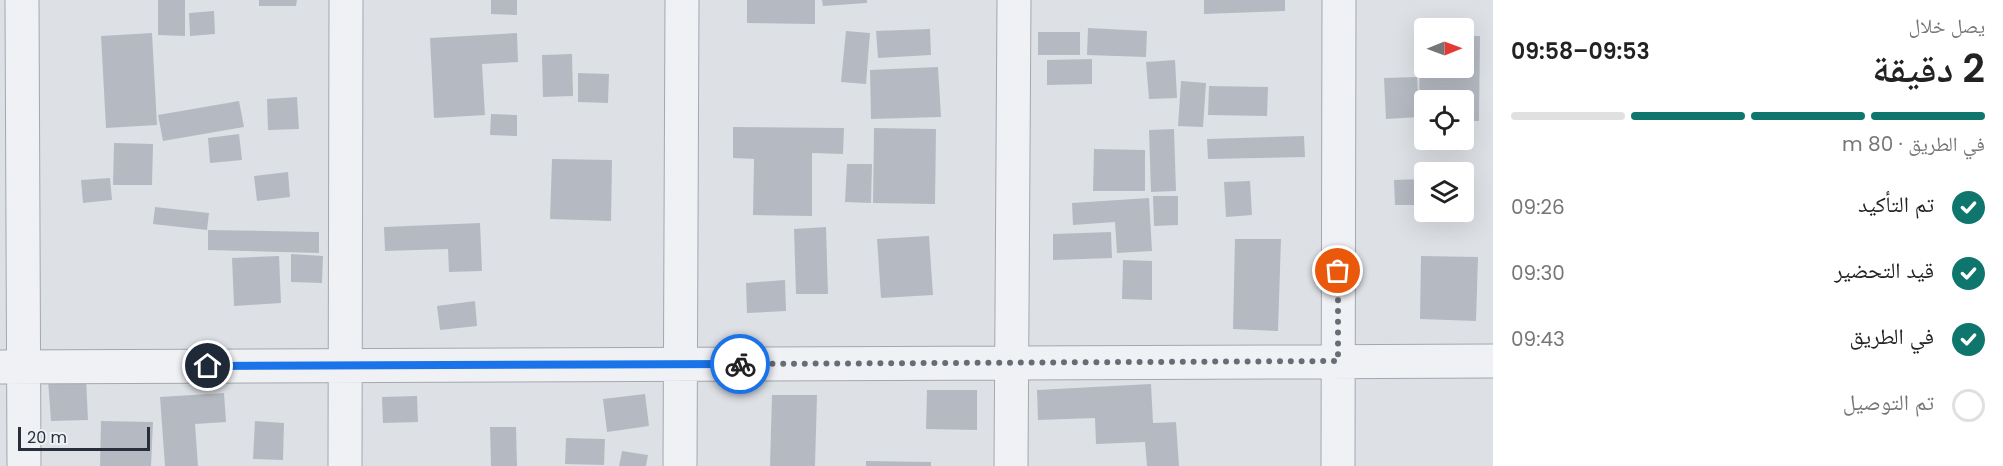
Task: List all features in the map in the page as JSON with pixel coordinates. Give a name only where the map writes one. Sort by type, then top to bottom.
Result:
[{"type":"street","points":[[22,0],[12,367],[24,466]]},
{"type":"street","points":[[345,466],[346,0]]},
{"type":"street","points":[[680,466],[682,0]]},
{"type":"street","points":[[1011,466],[1014,0]]},
{"type":"street","points":[[1338,466],[1339,0]]},
{"type":"street","points":[[12,367],[1493,360]]},
{"type":"building","points":[[158,0],[185,0],[185,36],[158,35]]},
{"type":"building","points":[[259,0],[297,0],[296,6],[259,6]]},
{"type":"building","points":[[491,0],[517,0],[517,15],[491,14]]},
{"type":"building","points":[[747,0],[815,0],[815,24],[747,23]]},
{"type":"building","points":[[822,0],[867,0],[867,3],[823,6]]},
{"type":"building","points":[[1204,0],[1285,0],[1285,11],[1204,14]]},
{"type":"building","points":[[214,11],[215,34],[190,36],[189,13]]},
{"type":"building","points":[[1088,28],[1147,31],[1146,57],[1087,55]]},
{"type":"building","points":[[930,29],[931,55],[878,58],[876,31]]},
{"type":"building","points":[[846,31],[870,33],[866,84],[841,82]]},
{"type":"building","points":[[1038,32],[1080,32],[1080,55],[1038,55]]},
{"type":"building","points":[[152,33],[157,125],[106,128],[101,36]]},
{"type":"building","points":[[517,33],[518,62],[482,64],[485,115],[434,118],[430,38]]},
{"type":"building","points":[[1474,36],[1480,36],[1479,121],[1474,121],[1474,90],[1419,90],[1419,78],[1474,78]]},
{"type":"building","points":[[572,54],[573,96],[543,97],[542,55]]},
{"type":"building","points":[[1092,59],[1092,84],[1047,85],[1047,60]]},
{"type":"building","points":[[1175,60],[1177,98],[1149,99],[1146,62]]},
{"type":"building","points":[[938,67],[941,117],[871,119],[870,70]]},
{"type":"building","points":[[578,73],[609,74],[608,103],[578,102]]},
{"type":"building","points":[[1384,78],[1417,78],[1418,90],[1414,90],[1414,117],[1386,119]]},
{"type":"building","points":[[1181,81],[1206,83],[1203,127],[1178,126]]},
{"type":"building","points":[[1209,86],[1268,87],[1267,116],[1208,115]]},
{"type":"building","points":[[297,97],[299,129],[268,130],[267,99]]},
{"type":"building","points":[[239,101],[244,127],[163,141],[158,115]]},
{"type":"building","points":[[491,114],[517,115],[517,136],[490,135]]},
{"type":"building","points":[[733,127],[844,128],[843,154],[812,153],[812,216],[753,215],[754,159],[733,158]]},
{"type":"building","points":[[874,128],[936,129],[935,204],[873,203]]},
{"type":"building","points":[[1174,129],[1176,191],[1151,192],[1149,130]]},
{"type":"building","points":[[239,134],[242,160],[210,163],[208,138]]},
{"type":"building","points":[[1304,136],[1305,157],[1208,159],[1207,139]]},
{"type":"building","points":[[114,143],[153,144],[152,185],[113,185]]},
{"type":"building","points":[[1094,149],[1145,150],[1145,191],[1093,191]]},
{"type":"building","points":[[552,159],[612,160],[611,221],[550,219]]},
{"type":"building","points":[[847,164],[872,164],[871,203],[845,202]]},
{"type":"building","points":[[288,172],[290,197],[257,201],[254,176]]},
{"type":"building","points":[[110,178],[112,200],[83,203],[81,180]]},
{"type":"building","points":[[1414,179],[1414,205],[1395,205],[1394,180]]},
{"type":"building","points":[[1250,181],[1252,215],[1226,217],[1224,182]]},
{"type":"building","points":[[1153,196],[1178,196],[1178,225],[1154,226]]},
{"type":"building","points":[[1149,198],[1152,251],[1117,253],[1115,222],[1073,225],[1072,203]]},
{"type":"building","points":[[155,207],[209,213],[207,230],[153,224]]},
{"type":"building","points":[[480,223],[482,271],[449,272],[448,249],[385,251],[384,227]]},
{"type":"building","points":[[826,227],[828,294],[796,294],[794,229]]},
{"type":"building","points":[[208,230],[319,232],[319,253],[208,250]]},
{"type":"building","points":[[1111,232],[1112,258],[1053,260],[1053,234]]},
{"type":"building","points":[[929,236],[933,295],[881,298],[877,239]]},
{"type":"building","points":[[1235,239],[1281,239],[1278,331],[1233,329]]},
{"type":"building","points":[[291,254],[323,256],[322,283],[291,282]]},
{"type":"building","points":[[279,256],[281,303],[234,306],[232,258]]},
{"type":"building","points":[[1421,256],[1478,257],[1476,321],[1420,319]]},
{"type":"building","points":[[1123,260],[1152,261],[1152,300],[1122,299]]},
{"type":"building","points":[[785,280],[786,311],[747,313],[746,283]]},
{"type":"building","points":[[475,301],[477,326],[440,330],[437,306]]},
{"type":"building","points":[[86,378],[88,420],[51,421],[48,380]]},
{"type":"building","points":[[1151,384],[1153,423],[1176,422],[1179,466],[1147,466],[1145,442],[1096,444],[1095,418],[1038,420],[1037,390]]},
{"type":"building","points":[[927,390],[977,390],[977,430],[926,429]]},
{"type":"building","points":[[224,393],[226,422],[195,424],[198,466],[165,466],[160,397]]},
{"type":"building","points":[[645,394],[649,426],[607,432],[603,399]]},
{"type":"building","points":[[772,395],[817,395],[815,466],[770,466]]},
{"type":"building","points":[[417,396],[418,422],[383,423],[382,397]]},
{"type":"building","points":[[101,421],[153,422],[151,466],[100,466]]},
{"type":"building","points":[[255,421],[284,423],[283,460],[253,459]]},
{"type":"building","points":[[490,427],[516,427],[517,466],[491,466]]},
{"type":"building","points":[[566,438],[605,439],[604,465],[565,464]]},
{"type":"building","points":[[622,451],[648,455],[646,466],[619,466]]},
{"type":"building","points":[[866,461],[931,462],[931,466],[866,466]]},
{"type":"way so far","points":[[740,364],[1338,361],[1338,271]]},
{"type":"route","points":[[208,366],[740,364]]}]
